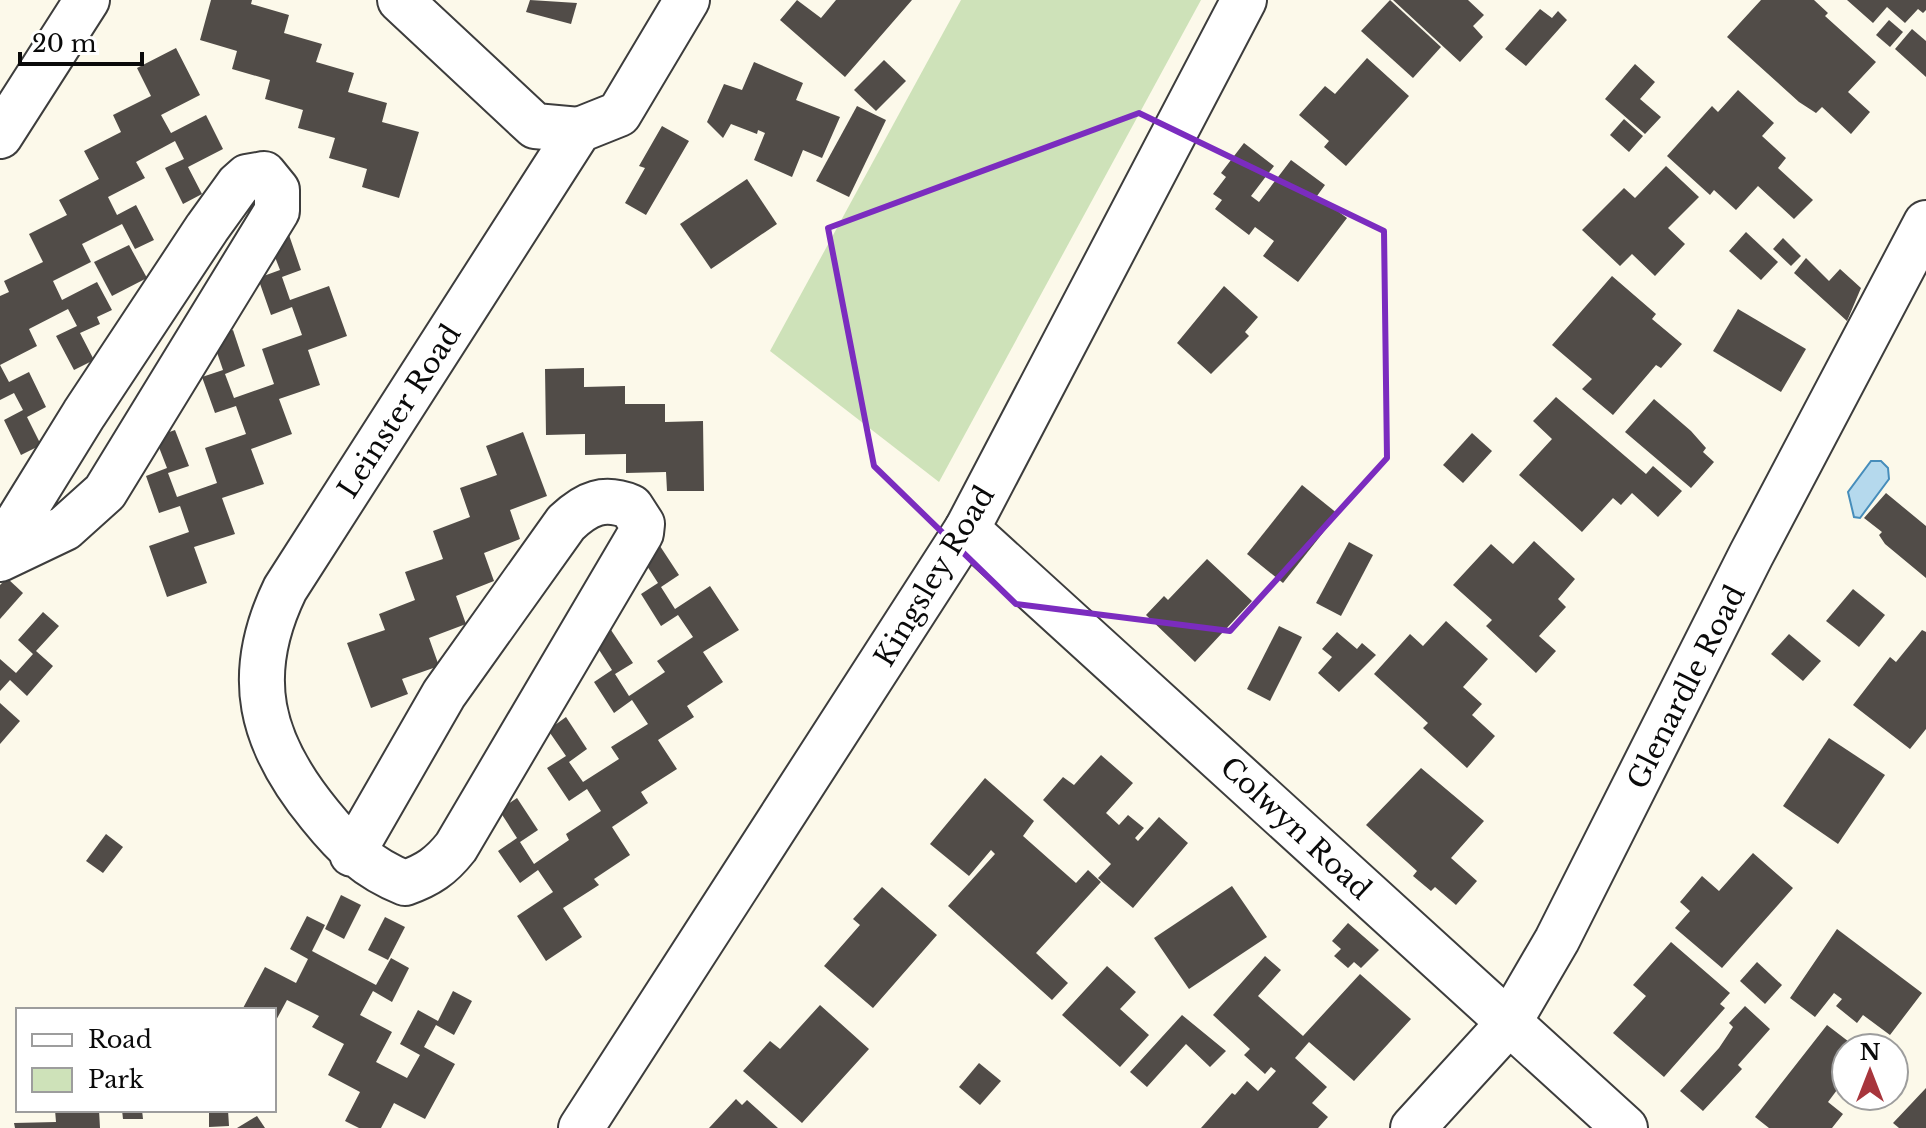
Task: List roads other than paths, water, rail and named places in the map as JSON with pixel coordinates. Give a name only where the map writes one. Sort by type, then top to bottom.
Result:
[{"type":"street","points":[[0,136],[87,0]]},
{"type":"street","points":[[400,0],[535,126],[579,130],[619,114],[687,0]]},
{"type":"street","name":"Kingsley Road","points":[[581,1128],[967,529],[1244,0]]},
{"type":"street","name":"Leinster Road","points":[[352,854],[444,694],[566,523],[580,509],[605,500],[631,507],[642,524],[641,533],[449,856],[425,876],[405,883],[385,875],[352,854],[298,789],[270,737],[261,693],[265,640],[285,589],[579,130]]},
{"type":"street","points":[[0,550],[84,414],[207,228],[238,185],[247,177],[264,174],[277,190],[277,211],[105,492],[65,528],[0,559]]},
{"type":"street","name":"Glenardle Road","points":[[1413,1128],[1508,1024],[1557,940],[1751,555],[1926,223]]},
{"type":"street","name":"Colwyn Road","points":[[967,529],[1625,1128]]},
{"type":"water","points":[[1871,461],[1881,461],[1888,468],[1889,479],[1860,518],[1854,517],[1848,492]]}]
